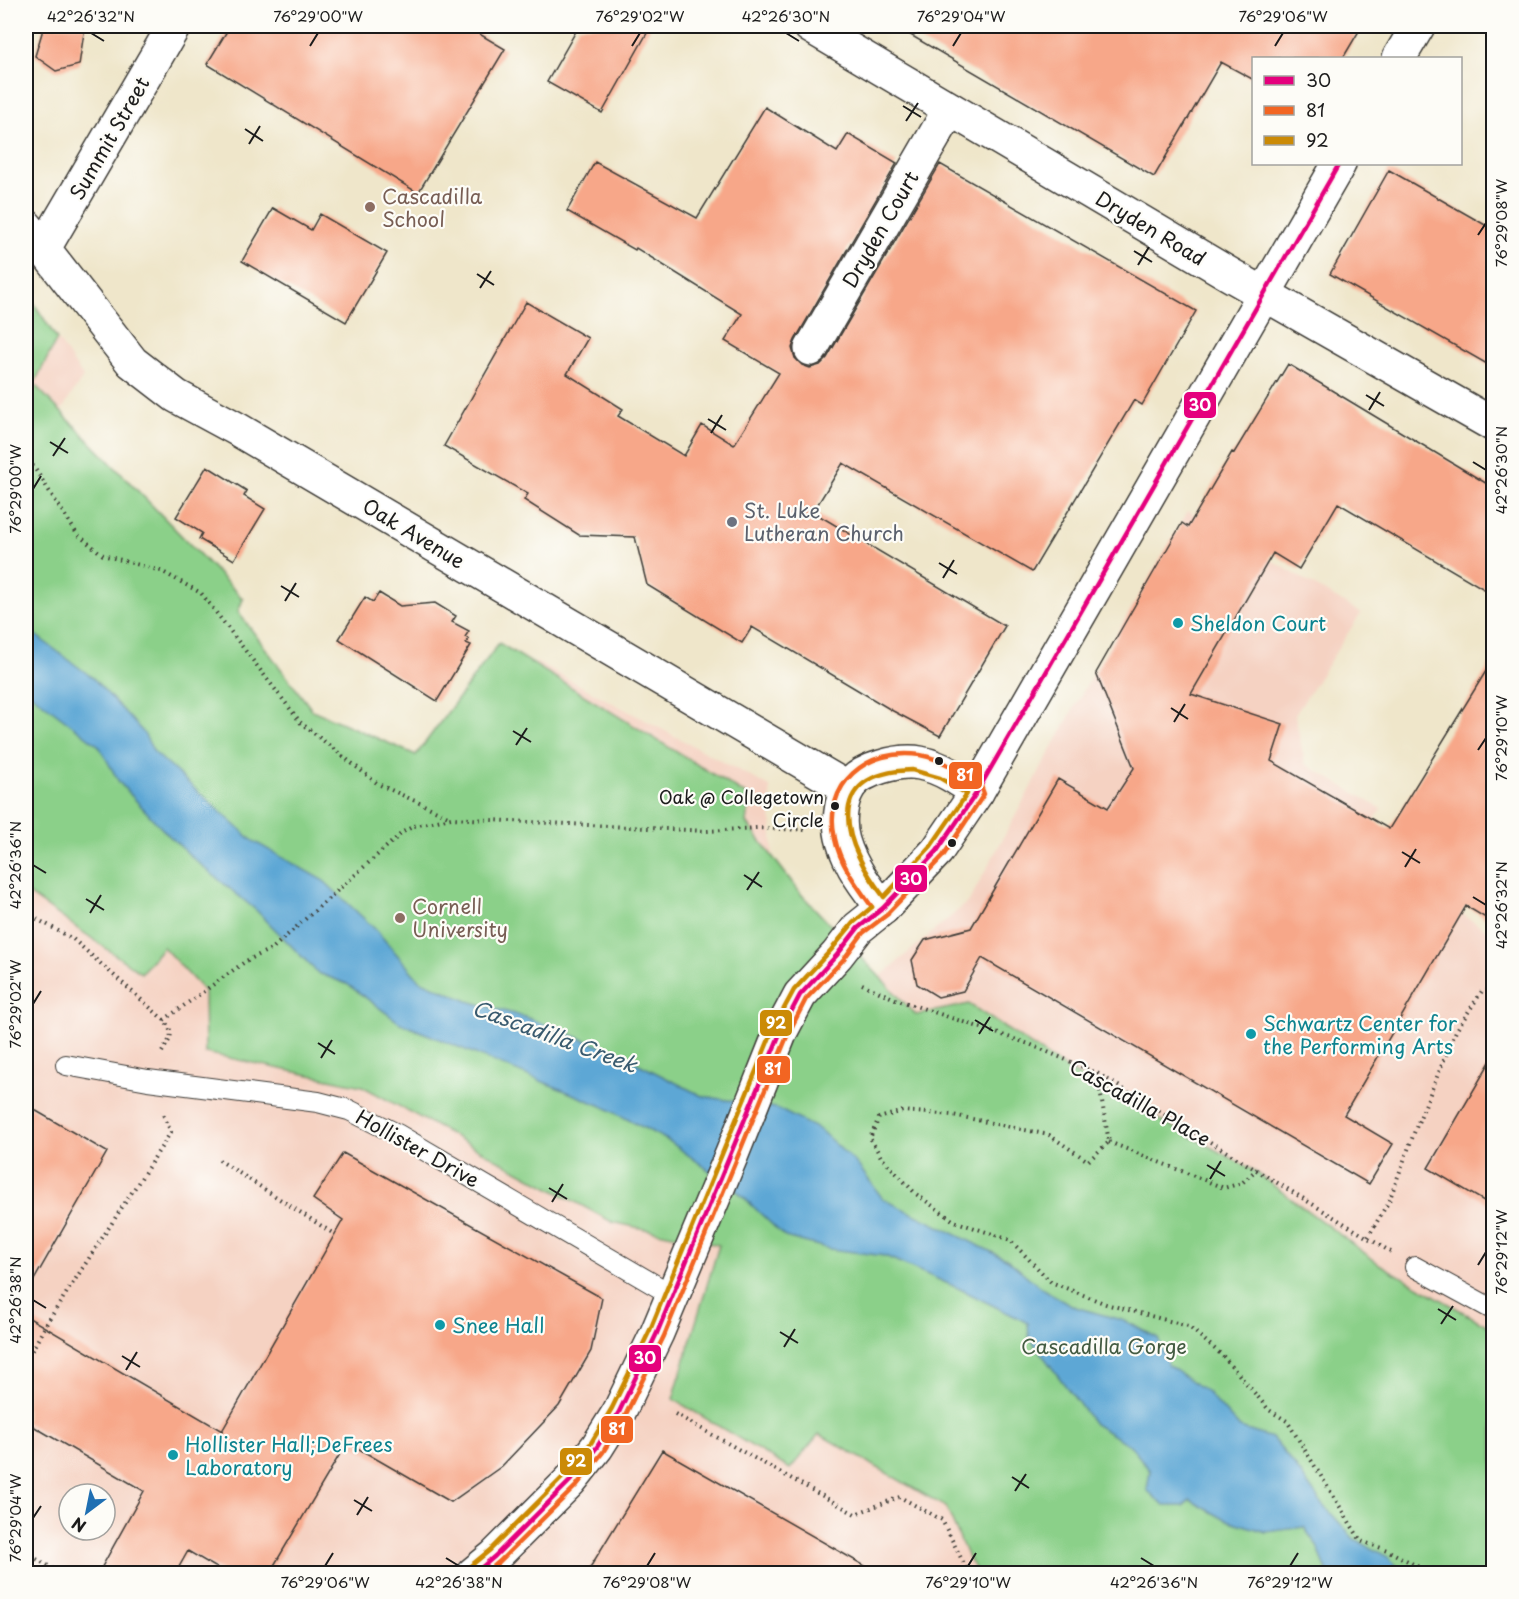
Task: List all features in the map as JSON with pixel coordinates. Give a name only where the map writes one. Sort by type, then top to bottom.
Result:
[{"type":"street","name":"Summit Street","points":[[34,238],[174,26]]},
{"type":"street","points":[[1400,57],[1418,26]]},
{"type":"street","name":"Dryden Road","points":[[826,30],[950,109],[1228,274],[1494,425]]},
{"type":"street","name":"Dryden Court","points":[[811,349],[950,109]]},
{"type":"street","points":[[473,1574],[538,1514],[570,1481],[597,1447],[637,1377],[781,1030],[800,995],[858,928],[883,908],[937,851],[977,792],[1338,165]]},
{"type":"street","name":"Oak Avenue","points":[[34,238],[132,362],[176,396],[237,429],[847,788]]},
{"type":"street","points":[[883,908],[860,878],[843,841],[841,818],[847,788],[862,775],[885,766],[900,762],[919,762],[951,775],[977,792]]},
{"type":"lane","name":"Hollister Drive","points":[[66,1065],[148,1080],[318,1102],[349,1110],[428,1152],[672,1295]]},
{"type":"lane","points":[[1415,1267],[1494,1310]]},
{"type":"path","points":[[26,455],[78,534],[103,555],[161,570],[201,593],[301,723],[378,784],[451,818]]},
{"type":"path","points":[[164,1020],[246,961],[273,948],[404,832],[414,826],[451,818],[707,831],[757,828],[811,830]]},
{"type":"path","points":[[26,913],[73,939],[164,1020],[172,1033],[161,1054]]},
{"type":"path","name":"Cascadilla Place","points":[[862,984],[895,999],[1029,1044],[1097,1073],[1415,1267]]},
{"type":"path","points":[[1368,1238],[1389,1201],[1417,1125],[1456,1031],[1482,991],[1494,990]]},
{"type":"path","points":[[1097,1073],[1109,1142]]},
{"type":"path","points":[[1109,1142],[1088,1161],[1048,1136],[953,1115],[903,1111],[879,1118],[870,1138],[881,1157],[916,1194],[954,1221],[1010,1240],[1051,1282],[1106,1304],[1188,1326],[1223,1356],[1269,1410],[1287,1421],[1361,1541],[1387,1550],[1432,1574]]},
{"type":"path","points":[[26,1361],[47,1323],[171,1132]]},
{"type":"path","points":[[1109,1142],[1224,1188],[1242,1183],[1257,1169]]},
{"type":"path","points":[[219,1160],[334,1234]]},
{"type":"path","points":[[675,1414],[855,1514],[900,1497],[942,1520],[969,1574]]},
{"type":"path","points":[[26,1553],[62,1574]]},
{"type":"shaded area","name":"Cornell University","points":[[26,291],[83,377],[56,419],[243,599],[238,612],[312,709],[469,778],[536,662],[770,787],[777,956],[862,992],[969,901],[1086,686],[1188,511],[1361,613],[1295,715],[1305,764],[1382,809],[1356,845],[1493,934],[1493,1573],[26,1573]]},
{"type":"green space","name":"Cascadilla Gorge","points":[[26,291],[57,339],[34,384],[243,599],[238,612],[312,710],[416,755],[499,643],[750,797],[747,823],[801,894],[916,1015],[969,1004],[1070,1071],[1251,1169],[1381,1265],[1493,1329],[1493,1573],[978,1573],[968,1558],[946,1507],[819,1434],[790,1469],[673,1399],[719,1245],[612,1222],[362,1086],[205,1053],[204,991],[163,947],[141,973],[26,892]]},
{"type":"water","name":"Cascadilla Creek","points":[[26,628],[93,678],[143,732],[154,752],[253,841],[324,881],[376,930],[419,980],[468,1001],[525,1017],[613,1051],[702,1096],[776,1108],[820,1130],[857,1164],[883,1199],[1008,1260],[1041,1288],[1075,1307],[1125,1321],[1158,1338],[1168,1365],[1207,1392],[1240,1428],[1272,1438],[1319,1500],[1354,1539],[1388,1557],[1404,1573],[1328,1573],[1317,1546],[1304,1527],[1266,1532],[1224,1519],[1190,1500],[1183,1506],[1164,1506],[1147,1490],[1150,1471],[1131,1446],[1094,1424],[1029,1337],[1028,1323],[960,1289],[885,1256],[830,1249],[785,1237],[737,1191],[669,1141],[604,1107],[400,1023],[347,984],[318,973],[257,911],[164,831],[119,782],[99,746],[26,690]]},
{"type":"building","points":[[44,26],[85,26],[79,65],[56,71],[35,56]]},
{"type":"building","points":[[230,26],[466,26],[505,49],[418,193],[207,64]]},
{"type":"building","points":[[579,26],[651,26],[602,113],[547,82]]},
{"type":"building","points":[[895,26],[1362,26],[1344,57],[1252,57],[1252,79],[1221,62],[1154,177]]},
{"type":"building","points":[[765,107],[837,152],[848,134],[897,163],[795,340],[792,348],[795,358],[802,365],[810,368],[820,365],[827,358],[940,164],[1196,311],[1142,405],[1134,400],[1032,572],[843,463],[813,512],[1005,626],[940,736],[893,711],[752,627],[742,643],[647,585],[635,537],[579,535],[524,500],[528,494],[444,446],[526,302],[588,338],[567,374],[623,409],[618,416],[684,456],[702,425],[734,445],[779,373],[725,341],[742,314],[636,248],[635,250],[567,211],[595,162],[697,218]]},
{"type":"building","points":[[1389,170],[1494,230],[1494,368],[1330,274]]},
{"type":"building","points":[[273,208],[311,230],[320,214],[387,253],[346,322],[242,261]]},
{"type":"building","points":[[1288,364],[1494,488],[1494,595],[1338,503],[1299,569],[1273,553],[1191,694],[1283,724],[1271,761],[1389,829],[1494,658],[1494,923],[1466,906],[1344,1115],[1393,1144],[1369,1184],[982,958],[963,991],[938,997],[917,984],[912,960],[925,940],[971,928],[1058,779],[1108,808],[1134,768],[1096,673],[1182,523],[1188,527]]},
{"type":"building","points":[[207,466],[247,491],[244,496],[265,509],[234,560],[199,539],[202,533],[176,517]]},
{"type":"building","points":[[379,593],[400,606],[435,603],[456,616],[452,622],[469,631],[465,637],[469,639],[466,643],[471,645],[437,701],[339,639],[365,597],[373,602]]},
{"type":"building","points":[[1494,1055],[1494,1207],[1428,1168]]},
{"type":"building","points":[[26,1105],[107,1152],[26,1294]]},
{"type":"building","name":"Snee Hall","points":[[343,1153],[602,1298],[591,1351],[559,1406],[502,1466],[451,1502],[347,1442],[269,1574],[227,1574],[188,1551],[175,1574],[98,1574],[144,1491],[26,1422],[26,1316],[222,1431],[343,1220],[313,1199]]},
{"type":"building","points":[[662,1450],[879,1574],[586,1574]]},
{"type":"transit line","name":"30","points":[[474,1574],[570,1481],[597,1447],[619,1412],[657,1333],[781,1031],[800,995],[858,928],[883,908],[937,851],[977,792],[1338,165]]},
{"type":"transit line","name":"81","points":[[872,907],[850,874],[837,848],[833,819],[835,802],[842,786],[853,773],[866,764],[883,757],[901,754],[920,755],[945,763],[981,786],[984,794],[943,856],[888,913]]},
{"type":"transit line","name":"92","points":[[912,770],[940,778],[967,794],[931,846],[884,897],[858,856],[848,816],[852,798],[863,784],[882,774],[912,770]]},
{"type":"transit line","name":"92","points":[[468,1568],[490,1550],[564,1476],[591,1443],[612,1408],[650,1330],[774,1027],[794,990],[853,923],[872,907]]},
{"type":"transit line","name":"81","points":[[485,1574],[576,1486],[603,1452],[625,1416],[664,1336],[788,1034],[806,999],[843,960],[863,933],[888,914]]},
{"type":"place","name":"Cascadilla School","points":[[370,207]]},
{"type":"place","name":"St. Luke Lutheran Church","points":[[732,522]]},
{"type":"place","name":"Sheldon Court","points":[[1178,623]]},
{"type":"place","name":"Oak @ Collegetown Circle","points":[[835,806]]},
{"type":"place","name":"Cornell University","points":[[400,918]]},
{"type":"place","name":"Schwartz Center for the Performing Arts","points":[[1251,1034]]},
{"type":"place","name":"Snee Hall","points":[[440,1325]]},
{"type":"place","name":"Hollister Hall;DeFrees Laboratory","points":[[173,1455]]}]
